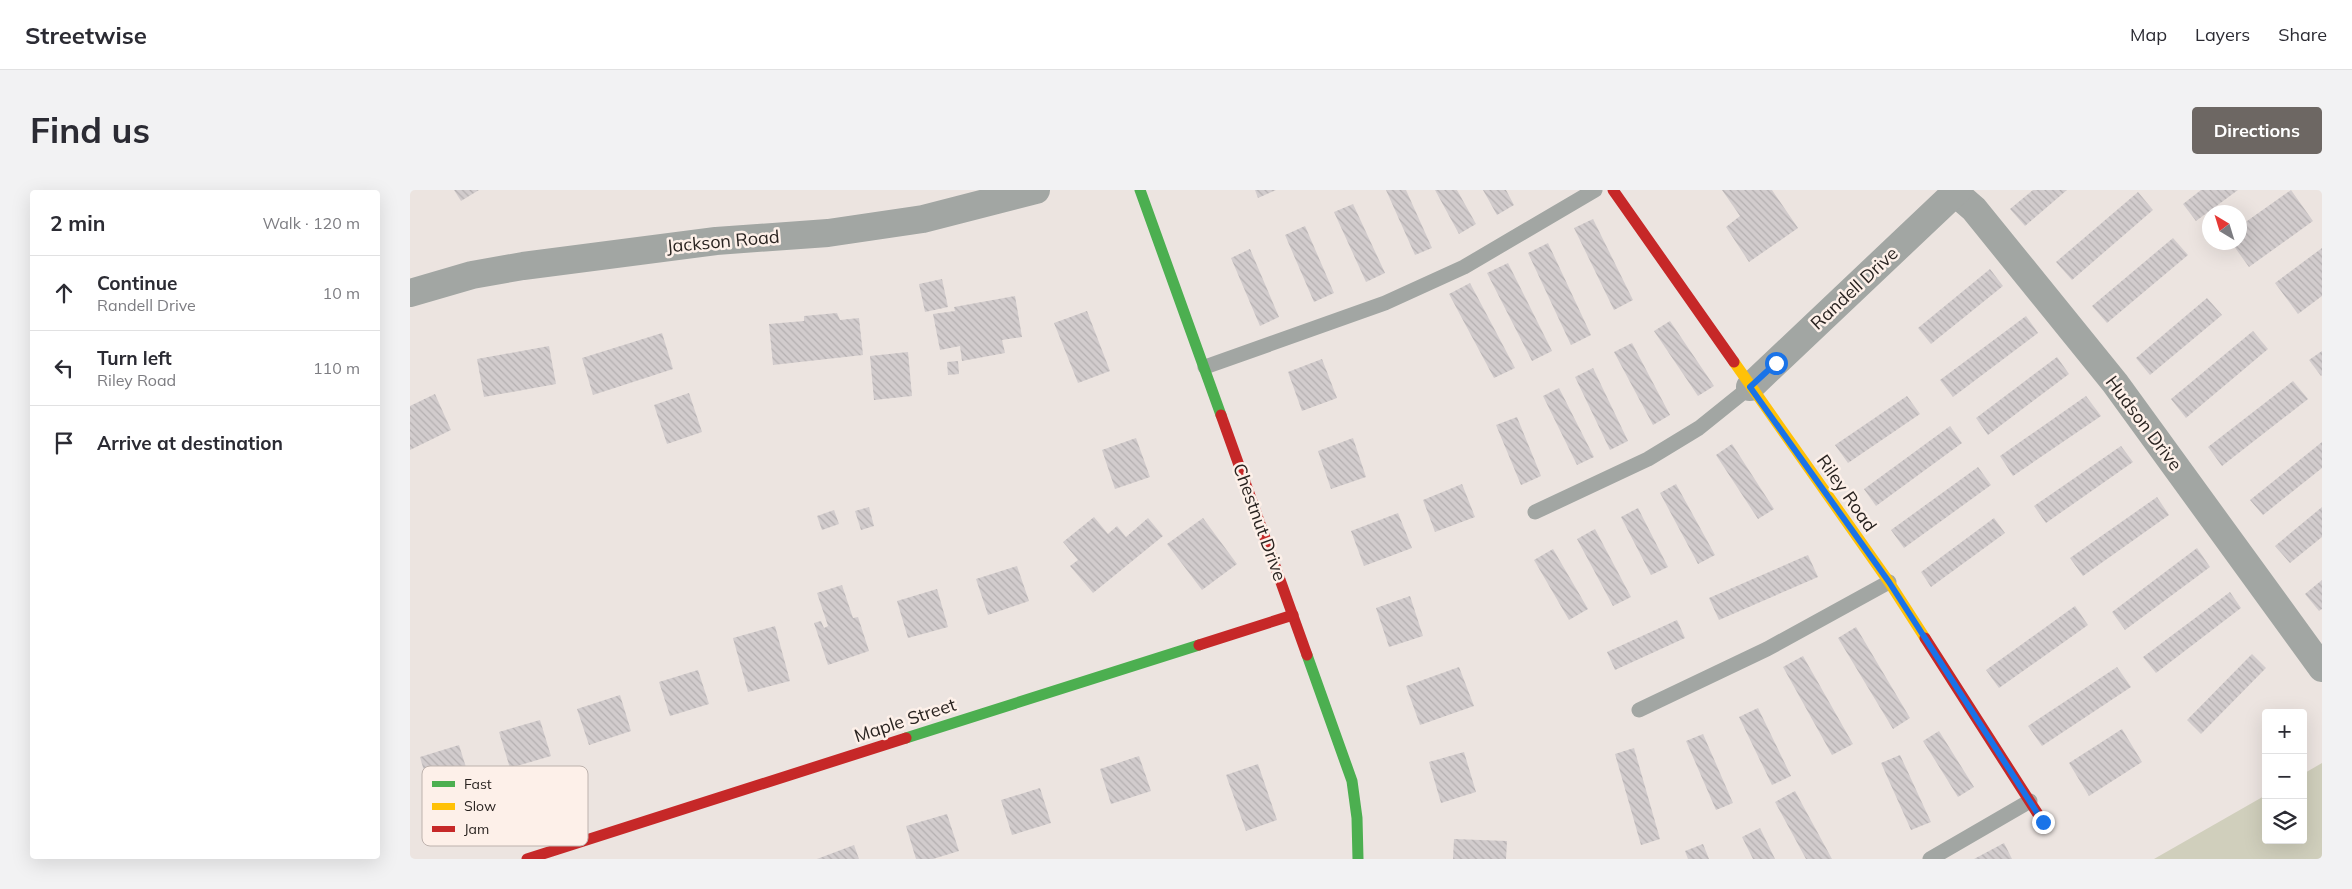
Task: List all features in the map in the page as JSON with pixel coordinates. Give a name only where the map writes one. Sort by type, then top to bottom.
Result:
[{"type":"street","name":"Jackson Road","points":[[410,293],[472,275],[523,266],[716,241],[828,233],[923,218],[970,198],[1036,190]]},
{"type":"street","name":"Chestnut Drive","points":[[1140,190],[1205,367],[1352,782],[1357,818],[1358,859]]},
{"type":"street","name":"Riley Road","points":[[1613,190],[1889,582],[2043,822]]},
{"type":"street","name":"Randell Drive","points":[[1750,387],[1955,191]]},
{"type":"street","name":"Hudson Drive","points":[[1955,191],[1974,209],[2115,383],[2322,668]]},
{"type":"street","name":"Maple Street","points":[[588,840],[1293,615]]},
{"type":"street","name":"Maple Street","points":[[527,859],[568,846]]},
{"type":"lane","points":[[1205,367],[1385,303],[1464,266],[1595,190]]},
{"type":"lane","points":[[1535,512],[1648,459],[1699,428],[1750,387]]},
{"type":"lane","points":[[1639,710],[1767,649],[1889,582]]},
{"type":"lane","points":[[1930,859],[2030,801]]},
{"type":"green space","points":[[2322,763],[2322,859],[2154,859],[2262,797],[2262,844],[2307,844],[2307,772]]},
{"type":"building","points":[[454,190],[479,190],[461,201]]},
{"type":"building","points":[[1255,190],[1276,190],[1258,198]]},
{"type":"building","points":[[1386,190],[1406,190],[1432,248],[1415,255]]},
{"type":"building","points":[[1435,190],[1457,190],[1476,224],[1459,234]]},
{"type":"building","points":[[1483,190],[1506,190],[1514,205],[1497,215]]},
{"type":"building","points":[[1722,190],[1772,190],[1798,228],[1749,262],[1726,227],[1740,216]]},
{"type":"building","points":[[2033,190],[2067,190],[2025,226],[2010,209]]},
{"type":"building","points":[[2201,190],[2238,190],[2218,205],[2202,205],[2202,217],[2196,221],[2183,204]]},
{"type":"building","points":[[2291,190],[2313,221],[2249,267],[2237,250],[2247,250],[2247,221]]},
{"type":"building","points":[[2138,192],[2153,210],[2072,280],[2056,262]]},
{"type":"building","points":[[1353,204],[1385,273],[1366,282],[1334,212]]},
{"type":"building","points":[[1593,219],[1633,300],[1614,310],[1574,228]]},
{"type":"building","points":[[1305,226],[1334,293],[1314,302],[1285,235]]},
{"type":"building","points":[[2173,238],[2188,255],[2107,323],[2092,306]]},
{"type":"building","points":[[1548,243],[1591,335],[1571,345],[1528,253]]},
{"type":"building","points":[[2322,248],[2322,296],[2298,314],[2275,283]]},
{"type":"building","points":[[1250,249],[1279,317],[1260,326],[1231,258]]},
{"type":"building","points":[[1508,263],[1552,351],[1532,361],[1487,273]]},
{"type":"building","points":[[1990,269],[2003,286],[1931,344],[1918,328]]},
{"type":"building","points":[[942,279],[948,307],[925,312],[919,284]]},
{"type":"building","points":[[1470,283],[1515,368],[1494,378],[1449,294]]},
{"type":"building","points":[[1015,296],[1022,337],[1002,340],[1005,353],[962,361],[960,346],[940,350],[933,314],[955,311],[954,307]]},
{"type":"building","points":[[2207,298],[2222,315],[2150,375],[2136,358]]},
{"type":"building","points":[[1087,311],[1110,371],[1078,383],[1054,323]]},
{"type":"building","points":[[837,313],[840,320],[859,318],[863,355],[773,365],[769,324],[804,321],[804,316]]},
{"type":"building","points":[[2026,316],[2038,333],[1953,397],[1940,380]]},
{"type":"building","points":[[1670,321],[1714,386],[1698,396],[1654,331]]},
{"type":"building","points":[[2253,331],[2268,349],[2186,418],[2171,399]]},
{"type":"building","points":[[662,333],[673,369],[593,395],[582,358]]},
{"type":"building","points":[[1632,343],[1670,415],[1653,425],[1614,352]]},
{"type":"building","points":[[549,346],[556,384],[484,397],[477,359]]},
{"type":"building","points":[[2322,351],[2322,375],[2321,376],[2309,360]]},
{"type":"building","points":[[908,352],[912,396],[874,400],[870,356]]},
{"type":"building","points":[[2057,357],[2069,374],[1988,435],[1976,418]]},
{"type":"building","points":[[1322,359],[1337,398],[1302,411],[1288,372]]},
{"type":"building","points":[[958,361],[959,374],[948,375],[947,362]]},
{"type":"building","points":[[1593,368],[1628,441],[1610,450],[1575,377]]},
{"type":"building","points":[[2293,381],[2308,399],[2222,466],[2208,447]]},
{"type":"building","points":[[1559,388],[1594,457],[1577,465],[1543,396]]},
{"type":"building","points":[[689,393],[702,432],[667,444],[654,405]]},
{"type":"building","points":[[435,394],[451,430],[410,450],[410,406]]},
{"type":"building","points":[[1907,396],[1920,414],[1848,463],[1835,445]]},
{"type":"building","points":[[2086,396],[2101,416],[2013,476],[2000,456]]},
{"type":"building","points":[[1517,417],[1541,476],[1521,485],[1496,425]]},
{"type":"building","points":[[1950,426],[1962,443],[1876,506],[1864,489]]},
{"type":"building","points":[[1136,438],[1150,477],[1115,489],[1102,450]]},
{"type":"building","points":[[1353,438],[1366,477],[1331,489],[1318,451]]},
{"type":"building","points":[[2322,442],[2322,468],[2263,515],[2250,500]]},
{"type":"building","points":[[1732,444],[1774,509],[1758,519],[1716,455]]},
{"type":"building","points":[[2121,446],[2133,462],[2046,523],[2034,506]]},
{"type":"building","points":[[1978,467],[1991,485],[1904,548],[1891,530]]},
{"type":"building","points":[[1462,484],[1475,517],[1435,532],[1423,500]]},
{"type":"building","points":[[1676,484],[1715,555],[1698,564],[1660,493]]},
{"type":"building","points":[[2157,497],[2169,515],[2083,576],[2070,558]]},
{"type":"building","points":[[869,507],[874,526],[861,530],[855,511]]},
{"type":"building","points":[[2322,507],[2322,537],[2290,563],[2275,546]]},
{"type":"building","points":[[1638,508],[1668,567],[1651,575],[1621,517]]},
{"type":"building","points":[[834,510],[839,524],[822,530],[817,516]]},
{"type":"building","points":[[1398,513],[1412,548],[1364,566],[1351,531]]},
{"type":"building","points":[[1094,517],[1108,534],[1117,526],[1126,537],[1148,518],[1163,536],[1093,593],[1070,566],[1078,560],[1063,542]]},
{"type":"building","points":[[1203,518],[1237,564],[1202,590],[1167,544]]},
{"type":"building","points":[[1994,518],[2005,533],[1931,587],[1921,572]]},
{"type":"building","points":[[1595,529],[1631,597],[1613,606],[1577,539]]},
{"type":"building","points":[[2197,548],[2210,567],[2125,630],[2112,612]]},
{"type":"building","points":[[1553,549],[1588,609],[1569,620],[1534,560]]},
{"type":"building","points":[[1808,555],[1818,577],[1719,620],[1709,598]]},
{"type":"building","points":[[1017,566],[1029,601],[988,615],[976,579]]},
{"type":"building","points":[[2322,580],[2322,609],[2319,611],[2305,594]]},
{"type":"building","points":[[842,585],[853,618],[858,617],[869,651],[828,665],[814,623],[821,621],[824,628],[828,626],[817,593]]},
{"type":"building","points":[[937,589],[948,627],[908,638],[897,601]]},
{"type":"building","points":[[2230,592],[2241,608],[2156,673],[2143,657]]},
{"type":"building","points":[[1410,596],[1423,636],[1389,647],[1376,608]]},
{"type":"building","points":[[2075,606],[2088,625],[1999,688],[1986,670]]},
{"type":"building","points":[[1677,620],[1685,638],[1615,670],[1607,652]]},
{"type":"building","points":[[775,626],[790,681],[748,692],[733,638]]},
{"type":"building","points":[[1856,627],[1910,718],[1893,729],[1838,638]]},
{"type":"building","points":[[2252,654],[2266,668],[2201,734],[2187,720]]},
{"type":"building","points":[[1803,656],[1853,744],[1832,755],[1783,667]]},
{"type":"building","points":[[1459,667],[1474,706],[1420,725],[1406,686]]},
{"type":"building","points":[[2117,667],[2131,687],[2042,746],[2028,726]]},
{"type":"building","points":[[698,670],[709,704],[670,716],[659,682]]},
{"type":"building","points":[[620,695],[631,731],[589,745],[577,709]]},
{"type":"building","points":[[1758,708],[1791,776],[1772,785],[1739,717]]},
{"type":"building","points":[[540,720],[551,756],[517,766],[509,766],[499,732]]},
{"type":"building","points":[[2122,729],[2142,762],[2089,796],[2069,763]]},
{"type":"building","points":[[1939,731],[1974,787],[1958,797],[1923,741]]},
{"type":"building","points":[[1703,734],[1733,803],[1716,810],[1686,741]]},
{"type":"building","points":[[459,745],[466,766],[423,766],[420,757]]},
{"type":"building","points":[[1634,748],[1660,839],[1641,845],[1615,754]]},
{"type":"building","points":[[1464,752],[1476,792],[1441,803],[1429,762]]},
{"type":"building","points":[[1900,755],[1931,822],[1911,830],[1881,763]]},
{"type":"building","points":[[1139,756],[1151,791],[1111,804],[1100,769]]},
{"type":"building","points":[[1258,764],[1277,820],[1246,831],[1226,775]]},
{"type":"building","points":[[1040,788],[1051,823],[1012,835],[1001,800]]},
{"type":"building","points":[[1795,791],[1832,859],[1806,859],[1775,802]]},
{"type":"building","points":[[947,814],[959,851],[933,859],[916,859],[906,826]]},
{"type":"building","points":[[1760,828],[1775,859],[1753,859],[1742,837]]},
{"type":"building","points":[[1454,839],[1507,841],[1506,859],[1453,859]]},
{"type":"building","points":[[2004,843],[2012,859],[1974,859]]},
{"type":"building","points":[[1703,844],[1709,859],[1688,859],[1685,851]]},
{"type":"building","points":[[854,845],[859,859],[817,859]]},
{"type":"traffic: fast","points":[[1140,190],[1221,415]]},
{"type":"traffic: fast","points":[[906,738],[1199,645]]},
{"type":"traffic: fast","points":[[1307,655],[1352,781],[1357,818],[1358,859]]},
{"type":"traffic: slow","points":[[1734,362],[1889,582],[1925,638]]},
{"type":"traffic: jam","points":[[1613,190],[1734,362]]},
{"type":"traffic: jam","points":[[1221,415],[1307,655]]},
{"type":"traffic: jam","points":[[1199,645],[1293,615]]},
{"type":"traffic: jam","points":[[1925,638],[2043,822]]},
{"type":"traffic: jam","points":[[588,840],[906,738]]},
{"type":"traffic: jam","points":[[527,859],[568,846]]},
{"type":"route","points":[[1776,363],[1750,387],[1889,582],[2000,752],[2043,822]]}]
